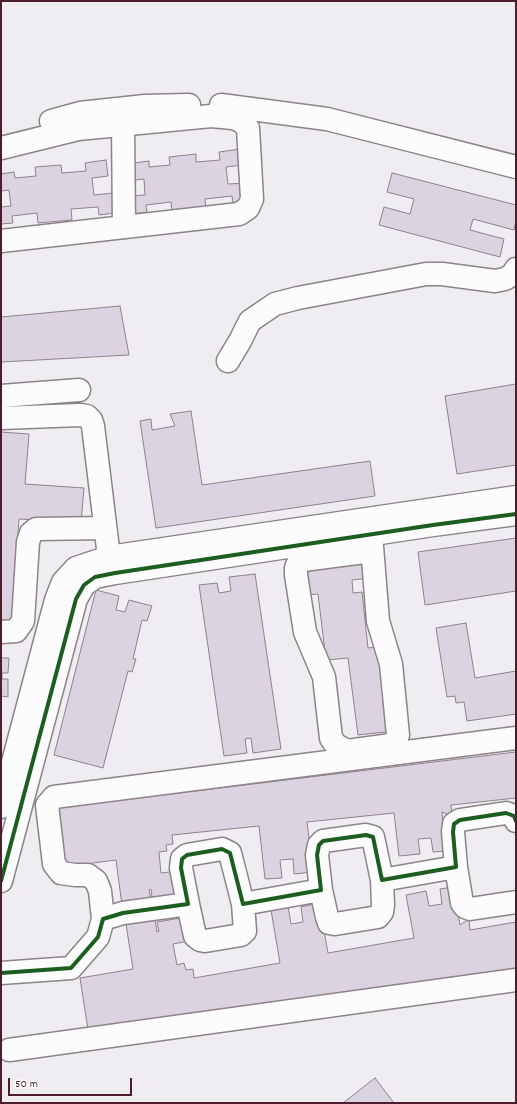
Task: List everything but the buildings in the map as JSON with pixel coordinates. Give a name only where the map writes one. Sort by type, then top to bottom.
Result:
[{"type":"street","points":[[1,134],[80,113],[145,106],[216,104],[327,119],[516,167]]},
{"type":"street","points":[[1,148],[78,129],[211,116],[233,118],[241,121],[248,128],[252,199],[248,208],[239,214],[1,241]]},
{"type":"street","points":[[123,125],[124,227]]},
{"type":"street","points":[[228,361],[250,321],[275,304],[421,275],[442,274],[495,280],[505,279],[513,274],[516,269]]},
{"type":"street","points":[[1,396],[79,390]]},
{"type":"street","points":[[1,418],[80,415],[87,416],[91,420],[112,565]]},
{"type":"street","points":[[1,807],[76,599],[84,585],[112,565],[431,518],[516,497]]},
{"type":"street","points":[[371,543],[378,621],[390,664],[398,735],[396,740],[390,744],[347,751],[336,744],[331,738],[324,676],[306,632],[296,575],[298,563],[303,560],[371,543],[431,518],[516,514]]},
{"type":"street","points":[[1,632],[16,631],[23,621],[28,542],[31,532],[36,530],[106,528]]},
{"type":"street","points":[[112,565],[371,543]]},
{"type":"street","points":[[4,981],[71,968],[98,937],[103,919],[100,891],[96,881],[88,875],[61,873],[54,864],[47,805],[54,797],[516,738]]},
{"type":"street","points":[[1,881],[15,765]]},
{"type":"street","points":[[516,821],[514,816],[506,813],[460,820],[454,824],[453,832],[456,867],[464,907],[470,909],[516,902]]},
{"type":"street","points":[[366,835],[373,837],[382,880],[383,905],[382,912],[378,917],[335,924],[329,923],[321,890],[317,855],[319,845],[323,841],[366,835]]},
{"type":"street","points":[[222,850],[230,853],[243,904],[245,931],[241,935],[206,941],[200,940],[195,936],[188,904],[181,868],[182,859],[187,855],[222,850]]},
{"type":"street","points":[[382,880],[456,867]]},
{"type":"street","points":[[243,904],[321,890]]},
{"type":"street","points":[[103,919],[123,913],[188,904]]},
{"type":"street","points":[[9,1050],[516,980]]},
{"type":"cycle path","points":[[1,881],[76,599],[84,585],[95,577],[433,525],[516,514]]},
{"type":"cycle path","points":[[1,973],[71,968],[98,937],[103,919],[123,913],[188,904],[181,868],[182,859],[187,855],[222,849],[230,853],[243,904],[321,890],[317,855],[319,845],[323,841],[366,835],[373,837],[382,880],[456,867],[453,832],[454,824],[460,820],[506,813],[514,816],[516,821]]}]
